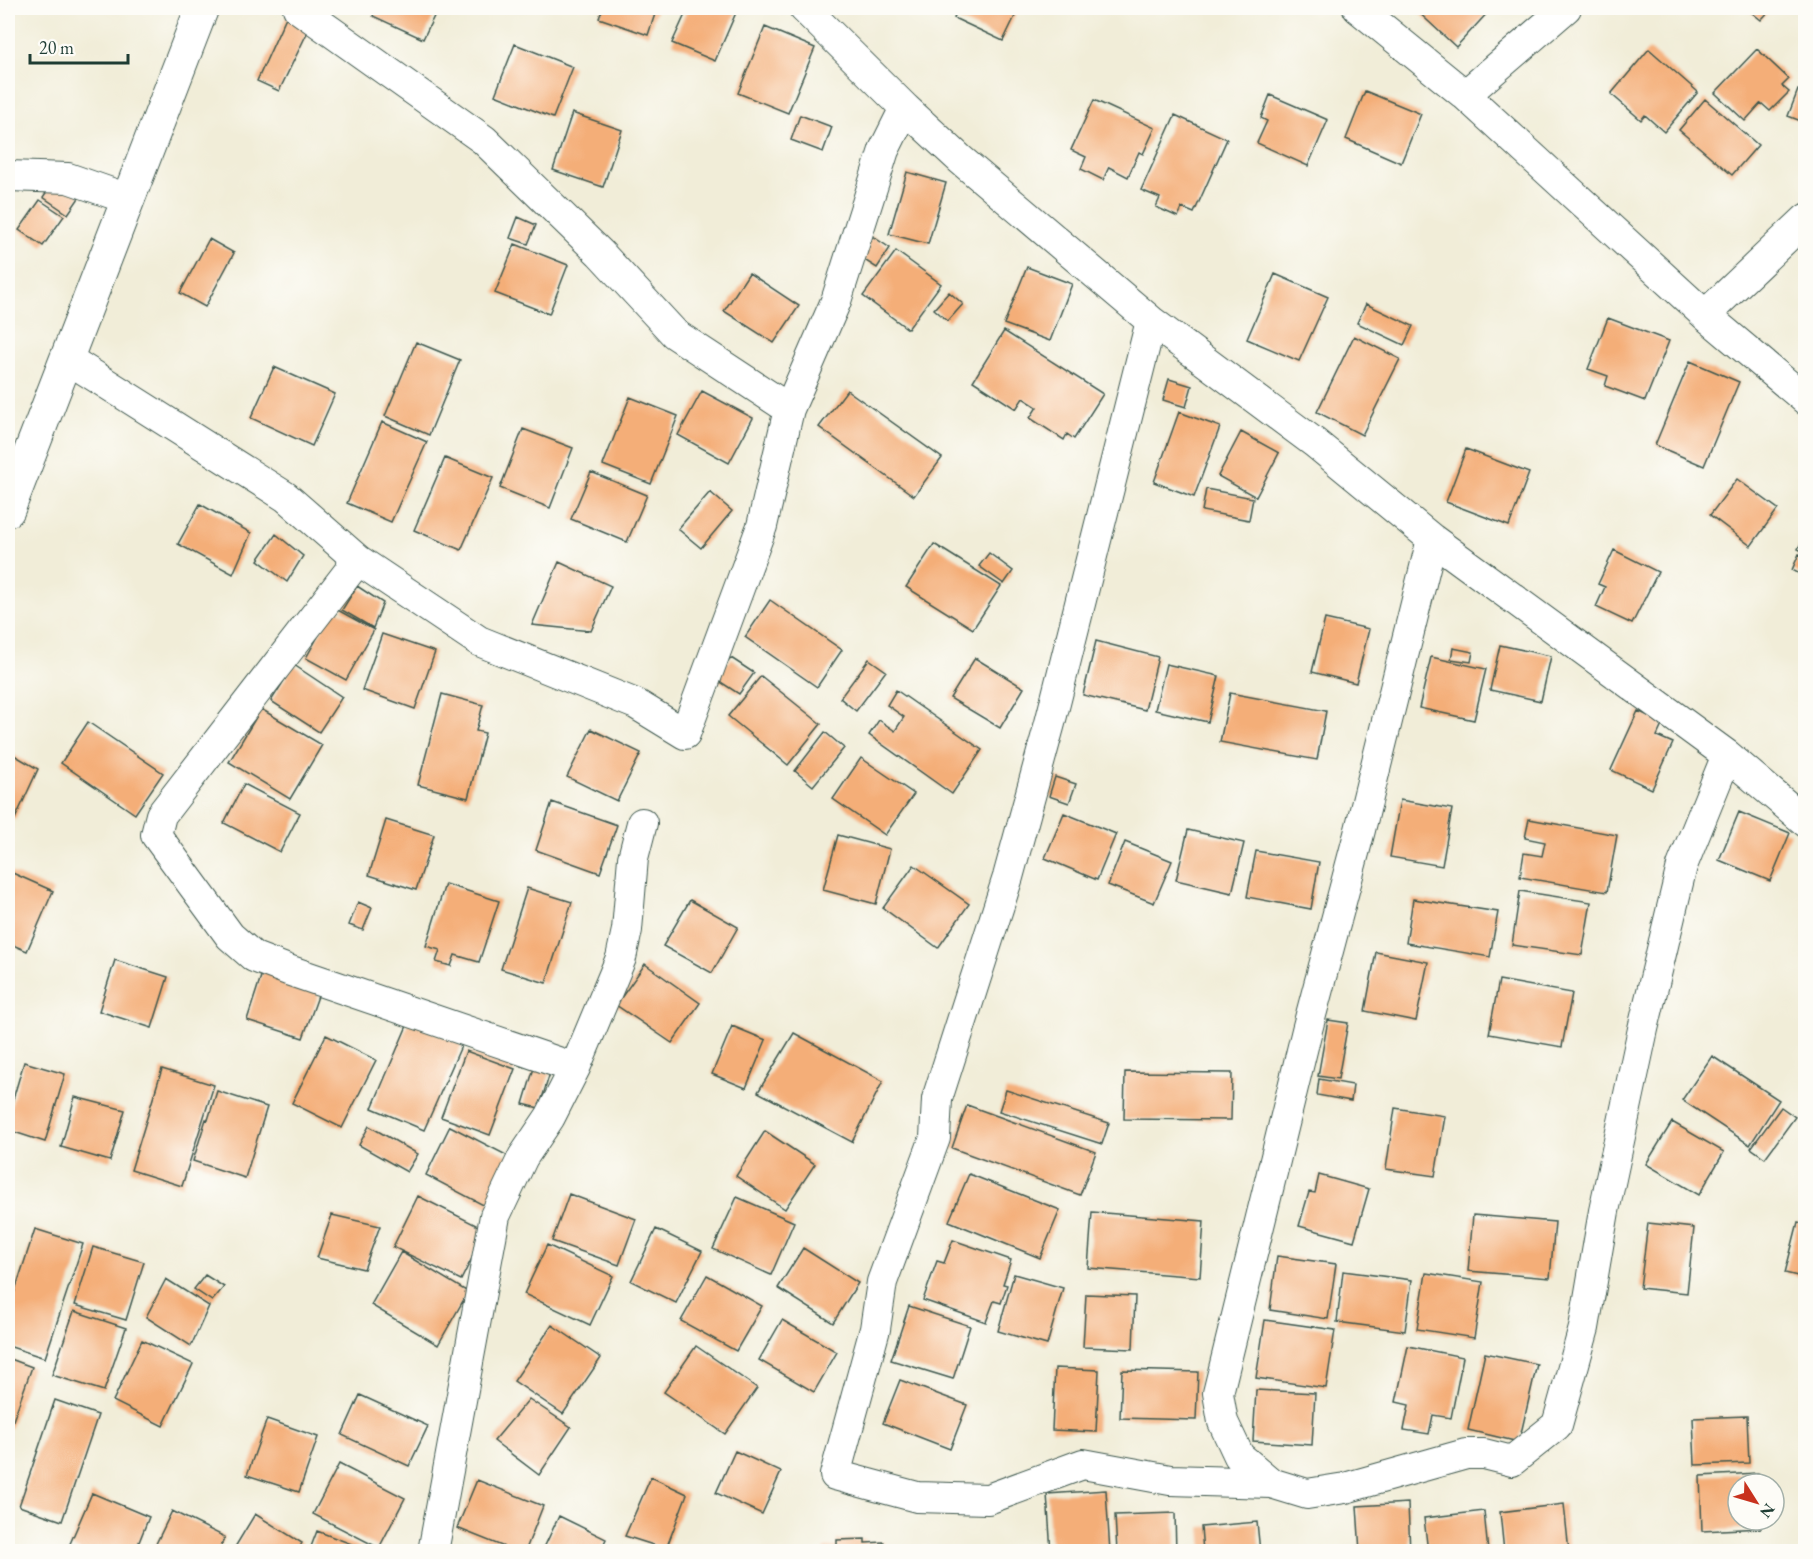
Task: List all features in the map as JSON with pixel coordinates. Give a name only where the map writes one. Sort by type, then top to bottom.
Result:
[{"type":"main road","points":[[8,510],[202,8]]},
{"type":"street","points":[[298,8],[484,140],[600,253],[675,334],[789,410]]},
{"type":"street","points":[[804,8],[905,108],[1019,211],[1151,321],[1315,443],[1432,539],[1727,755],[1806,822]]},
{"type":"street","points":[[1358,8],[1465,95],[1705,315],[1806,400]]},
{"type":"street","points":[[1465,95],[1566,8]]},
{"type":"street","points":[[66,358],[286,497],[358,560],[479,641],[636,704],[685,734],[762,526],[789,410],[836,301],[884,150],[905,108]]},
{"type":"street","points":[[8,177],[68,178],[128,199]]},
{"type":"street","points":[[1705,315],[1806,219]]},
{"type":"street","points":[[1151,321],[1056,700],[1008,877],[937,1099],[935,1138],[882,1282],[875,1329],[835,1475],[917,1497],[988,1499],[1083,1464],[1170,1480],[1271,1482],[1307,1494],[1346,1488],[1466,1454],[1512,1461],[1557,1425],[1584,1328],[1606,1200],[1643,1029],[1682,866],[1727,755]]},
{"type":"street","points":[[1271,1482],[1239,1456],[1223,1422],[1218,1393],[1307,1030],[1359,834],[1432,539]]},
{"type":"street","points":[[358,560],[161,815],[156,835],[230,936],[254,957],[575,1068]]},
{"type":"street","points":[[433,1551],[495,1216],[523,1157],[550,1117],[575,1068],[621,958],[627,930],[633,858],[642,823]]},
{"type":"building","points":[[377,8],[438,8],[423,39],[373,16]]},
{"type":"building","points":[[603,8],[657,8],[648,35],[599,18]]},
{"type":"building","points":[[688,8],[738,8],[715,61],[672,43]]},
{"type":"building","points":[[958,8],[1019,8],[1003,41],[954,18]]},
{"type":"building","points":[[1414,8],[1489,8],[1491,9],[1456,47]]},
{"type":"building","points":[[1746,8],[1772,8],[1761,20]]},
{"type":"building","points":[[286,17],[310,27],[279,91],[257,81]]},
{"type":"building","points":[[765,27],[815,48],[788,113],[738,93]]},
{"type":"building","points":[[515,44],[573,67],[553,118],[495,95]]},
{"type":"building","points":[[1649,49],[1698,92],[1664,132],[1645,115],[1641,120],[1611,94]]},
{"type":"building","points":[[1757,49],[1789,79],[1782,86],[1789,92],[1770,111],[1761,103],[1745,121],[1715,93]]},
{"type":"building","points":[[1798,90],[1806,93],[1806,123],[1788,116]]},
{"type":"building","points":[[1365,91],[1421,114],[1401,163],[1346,139]]},
{"type":"building","points":[[1270,95],[1328,120],[1308,166],[1257,143],[1267,121],[1261,118]]},
{"type":"building","points":[[1705,99],[1758,145],[1732,175],[1679,130]]},
{"type":"building","points":[[1094,100],[1155,128],[1143,154],[1139,152],[1128,177],[1109,167],[1103,180],[1081,169],[1086,157],[1071,150]]},
{"type":"building","points":[[572,113],[622,130],[603,187],[553,170]]},
{"type":"building","points":[[800,115],[832,127],[823,152],[791,140]]},
{"type":"building","points":[[1175,115],[1227,139],[1194,213],[1182,208],[1178,217],[1156,207],[1160,198],[1141,190]]},
{"type":"building","points":[[907,172],[946,183],[928,244],[889,234]]},
{"type":"building","points":[[57,177],[81,195],[68,214],[43,197]]},
{"type":"building","points":[[40,200],[64,216],[43,246],[19,230]]},
{"type":"building","points":[[518,217],[536,225],[528,244],[510,238]]},
{"type":"building","points":[[872,236],[890,248],[877,268],[858,256]]},
{"type":"building","points":[[209,239],[234,253],[205,307],[180,293]]},
{"type":"building","points":[[515,244],[568,265],[549,314],[495,293]]},
{"type":"building","points":[[896,251],[941,284],[908,329],[863,296]]},
{"type":"building","points":[[1027,267],[1072,284],[1050,341],[1004,324]]},
{"type":"building","points":[[749,273],[799,306],[774,343],[724,311]]},
{"type":"building","points":[[1275,274],[1328,297],[1299,361],[1247,339]]},
{"type":"building","points":[[949,292],[963,304],[948,321],[934,309]]},
{"type":"building","points":[[1366,304],[1413,326],[1404,345],[1357,323]]},
{"type":"building","points":[[1608,318],[1669,341],[1645,401],[1605,386],[1608,376],[1588,369]]},
{"type":"building","points":[[1004,331],[1103,394],[1074,439],[1067,434],[1064,440],[1030,418],[1037,407],[1023,398],[1016,409],[973,381]]},
{"type":"building","points":[[1354,336],[1400,359],[1362,435],[1317,412]]},
{"type":"building","points":[[416,342],[460,360],[429,435],[385,416]]},
{"type":"building","points":[[1690,361],[1739,382],[1704,466],[1655,445]]},
{"type":"building","points":[[274,367],[335,394],[312,446],[251,418]]},
{"type":"building","points":[[1169,379],[1192,386],[1186,407],[1163,400]]},
{"type":"building","points":[[847,390],[942,458],[914,496],[819,427]]},
{"type":"building","points":[[702,391],[753,418],[729,463],[678,435]]},
{"type":"building","points":[[630,397],[678,416],[651,484],[603,465]]},
{"type":"building","points":[[1179,412],[1220,427],[1194,497],[1154,482]]},
{"type":"building","points":[[382,422],[427,442],[391,522],[347,503]]},
{"type":"building","points":[[523,429],[573,448],[550,508],[500,488]]},
{"type":"building","points":[[1241,432],[1279,453],[1256,497],[1218,476]]},
{"type":"building","points":[[1466,449],[1529,473],[1509,526],[1446,502]]},
{"type":"building","points":[[445,458],[493,478],[461,550],[414,530]]},
{"type":"building","points":[[591,472],[647,495],[627,542],[571,519]]},
{"type":"building","points":[[1737,479],[1778,509],[1751,546],[1710,515]]},
{"type":"building","points":[[1206,489],[1253,498],[1249,520],[1202,511]]},
{"type":"building","points":[[710,492],[732,511],[701,548],[678,529]]},
{"type":"building","points":[[200,504],[251,533],[233,574],[178,544]]},
{"type":"building","points":[[1806,533],[1806,553],[1798,549]]},
{"type":"building","points":[[276,534],[303,556],[287,582],[258,560]]},
{"type":"building","points":[[934,544],[1001,586],[973,629],[906,587]]},
{"type":"building","points":[[1614,550],[1658,572],[1632,624],[1596,607],[1605,587],[1598,584]]},
{"type":"building","points":[[989,553],[1013,571],[1004,584],[979,566]]},
{"type":"building","points":[[1799,554],[1806,557],[1806,577],[1792,570]]},
{"type":"building","points":[[559,562],[611,586],[591,631],[532,625]]},
{"type":"building","points":[[357,586],[383,603],[373,628],[342,610]]},
{"type":"building","points":[[770,600],[842,650],[817,687],[745,637]]},
{"type":"building","points":[[334,608],[374,630],[346,680],[306,658]]},
{"type":"building","points":[[1325,619],[1369,629],[1356,683],[1312,672]]},
{"type":"building","points":[[382,634],[435,652],[415,709],[362,690]]},
{"type":"building","points":[[1096,641],[1158,657],[1145,710],[1083,695]]},
{"type":"building","points":[[1500,645],[1551,656],[1541,701],[1490,690]]},
{"type":"building","points":[[1453,648],[1473,652],[1471,662],[1451,659]]},
{"type":"building","points":[[1431,657],[1486,669],[1474,720],[1419,708]]},
{"type":"building","points":[[731,658],[754,673],[739,694],[716,679]]},
{"type":"building","points":[[975,658],[1024,688],[1000,728],[950,698]]},
{"type":"building","points":[[869,659],[886,671],[856,711],[840,698]]},
{"type":"building","points":[[1166,664],[1219,676],[1208,722],[1155,710]]},
{"type":"building","points":[[294,665],[342,697],[319,732],[271,701]]},
{"type":"building","points":[[761,676],[821,724],[788,765],[728,716]]},
{"type":"building","points":[[896,690],[982,750],[952,794],[869,735],[879,720],[895,731],[904,717],[887,705]]},
{"type":"building","points":[[1230,693],[1326,711],[1317,760],[1220,742]]},
{"type":"building","points":[[442,694],[483,705],[476,731],[485,733],[468,798],[418,785]]},
{"type":"building","points":[[261,709],[322,745],[290,799],[229,762]]},
{"type":"building","points":[[1638,711],[1663,723],[1657,736],[1673,743],[1652,789],[1611,770]]},
{"type":"building","points":[[88,722],[163,773],[135,814],[61,763]]},
{"type":"building","points":[[591,729],[641,753],[617,801],[567,777]]},
{"type":"building","points":[[825,732],[844,748],[813,786],[795,771]]},
{"type":"building","points":[[14,755],[38,769],[15,819],[8,815],[8,769]]},
{"type":"building","points":[[861,758],[914,794],[885,835],[833,799]]},
{"type":"building","points":[[1055,777],[1076,784],[1069,803],[1049,796]]},
{"type":"building","points":[[244,784],[300,813],[280,852],[224,823]]},
{"type":"building","points":[[1400,800],[1452,809],[1442,866],[1390,857]]},
{"type":"building","points":[[552,802],[617,825],[600,873],[536,850]]},
{"type":"building","points":[[1739,812],[1790,833],[1770,881],[1719,860]]},
{"type":"building","points":[[1064,813],[1116,834],[1097,880],[1045,858]]},
{"type":"building","points":[[1529,819],[1617,835],[1607,892],[1520,877],[1524,853],[1542,856],[1545,842],[1525,838]]},
{"type":"building","points":[[386,820],[434,835],[416,890],[369,875]]},
{"type":"building","points":[[1188,830],[1244,843],[1232,893],[1176,880]]},
{"type":"building","points":[[838,835],[890,849],[876,904],[823,890]]},
{"type":"building","points":[[1125,842],[1172,861],[1154,903],[1108,885]]},
{"type":"building","points":[[1256,851],[1319,862],[1311,909],[1247,897]]},
{"type":"building","points":[[914,865],[969,904],[938,948],[883,908]]},
{"type":"building","points":[[8,871],[53,891],[27,951],[8,943]]},
{"type":"building","points":[[445,884],[499,901],[479,962],[455,955],[451,966],[436,962],[440,950],[426,946]]},
{"type":"building","points":[[527,888],[572,902],[546,983],[501,969]]},
{"type":"building","points":[[1520,891],[1591,902],[1582,955],[1512,945]]},
{"type":"building","points":[[1413,899],[1498,912],[1490,957],[1406,943]]},
{"type":"building","points":[[690,900],[738,927],[712,973],[663,946]]},
{"type":"building","points":[[358,902],[372,908],[363,930],[349,925]]},
{"type":"building","points":[[1376,952],[1428,962],[1416,1021],[1365,1011]]},
{"type":"building","points":[[115,960],[168,977],[152,1028],[99,1011]]},
{"type":"building","points":[[645,964],[700,1003],[672,1043],[616,1005]]},
{"type":"building","points":[[264,967],[322,985],[303,1038],[247,1020]]},
{"type":"building","points":[[1499,980],[1572,993],[1562,1047],[1489,1034]]},
{"type":"building","points":[[1328,1020],[1348,1023],[1338,1079],[1318,1076]]},
{"type":"building","points":[[409,1021],[462,1044],[424,1130],[372,1108]]},
{"type":"building","points":[[732,1026],[766,1040],[746,1088],[712,1074]]},
{"type":"building","points":[[794,1033],[883,1081],[852,1142],[758,1092]]},
{"type":"building","points":[[326,1035],[376,1060],[342,1128],[292,1103]]},
{"type":"building","points":[[466,1051],[515,1069],[490,1135],[441,1117]]},
{"type":"building","points":[[1712,1056],[1779,1100],[1750,1145],[1682,1100]]},
{"type":"building","points":[[24,1062],[65,1074],[45,1142],[8,1130],[8,1116]]},
{"type":"building","points":[[534,1068],[550,1073],[539,1108],[523,1104]]},
{"type":"building","points":[[162,1069],[214,1085],[182,1186],[131,1170]]},
{"type":"building","points":[[1125,1072],[1232,1073],[1231,1120],[1124,1119]]},
{"type":"building","points":[[1319,1079],[1353,1085],[1351,1101],[1317,1095]]},
{"type":"building","points":[[1006,1090],[1109,1123],[1102,1144],[999,1111]]},
{"type":"building","points":[[217,1091],[267,1107],[245,1178],[193,1161]]},
{"type":"building","points":[[75,1097],[125,1110],[110,1161],[61,1147]]},
{"type":"building","points":[[967,1105],[1096,1152],[1080,1195],[952,1148]]},
{"type":"building","points":[[1781,1107],[1795,1117],[1765,1158],[1751,1148]]},
{"type":"building","points":[[1395,1108],[1445,1116],[1435,1176],[1386,1169]]},
{"type":"building","points":[[1672,1122],[1724,1152],[1699,1195],[1646,1164]]},
{"type":"building","points":[[369,1126],[418,1154],[407,1172],[359,1145]]},
{"type":"building","points":[[450,1126],[514,1159],[489,1208],[426,1175]]},
{"type":"building","points":[[765,1131],[815,1164],[785,1209],[736,1176]]},
{"type":"building","points":[[969,1174],[1060,1210],[1040,1258],[949,1221]]},
{"type":"building","points":[[1319,1175],[1369,1189],[1354,1241],[1299,1226],[1309,1192],[1315,1193]]},
{"type":"building","points":[[569,1194],[636,1219],[619,1265],[552,1241]]},
{"type":"building","points":[[418,1196],[486,1230],[461,1280],[393,1247]]},
{"type":"building","points":[[737,1197],[794,1222],[771,1275],[713,1249]]},
{"type":"building","points":[[1092,1212],[1204,1221],[1200,1277],[1088,1268]]},
{"type":"building","points":[[332,1215],[380,1226],[364,1269],[317,1258]]},
{"type":"building","points":[[1473,1215],[1555,1222],[1550,1278],[1468,1271]]},
{"type":"building","points":[[1798,1222],[1806,1224],[1806,1278],[1785,1273]]},
{"type":"building","points":[[1648,1223],[1694,1228],[1687,1293],[1640,1288]]},
{"type":"building","points":[[35,1229],[83,1244],[45,1358],[8,1346],[8,1312]]},
{"type":"building","points":[[656,1229],[702,1251],[676,1303],[631,1281]]},
{"type":"building","points":[[953,1240],[1011,1260],[1003,1284],[1007,1285],[1001,1303],[994,1301],[986,1322],[923,1300],[937,1261],[944,1263]]},
{"type":"building","points":[[547,1245],[613,1276],[590,1325],[524,1294]]},
{"type":"building","points":[[93,1247],[144,1262],[126,1320],[75,1305]]},
{"type":"building","points":[[803,1248],[858,1283],[833,1323],[778,1288]]},
{"type":"building","points":[[401,1252],[468,1292],[438,1345],[371,1305]]},
{"type":"building","points":[[1277,1256],[1336,1264],[1328,1319],[1270,1310]]},
{"type":"building","points":[[1343,1271],[1412,1280],[1405,1331],[1337,1322]]},
{"type":"building","points":[[1426,1273],[1483,1282],[1474,1338],[1417,1329]]},
{"type":"building","points":[[1014,1274],[1063,1288],[1047,1345],[998,1331]]},
{"type":"building","points":[[205,1275],[224,1287],[212,1301],[194,1289]]},
{"type":"building","points":[[707,1275],[762,1306],[736,1351],[681,1321]]},
{"type":"building","points":[[166,1279],[209,1306],[191,1346],[146,1317]]},
{"type":"building","points":[[1086,1294],[1135,1296],[1133,1349],[1083,1347]]},
{"type":"building","points":[[909,1306],[970,1326],[953,1379],[891,1360]]},
{"type":"building","points":[[74,1311],[126,1328],[104,1391],[52,1375]]},
{"type":"building","points":[[782,1320],[837,1352],[814,1392],[759,1360]]},
{"type":"building","points":[[1265,1320],[1335,1330],[1326,1388],[1256,1378]]},
{"type":"building","points":[[552,1325],[601,1358],[563,1414],[514,1381]]},
{"type":"building","points":[[142,1340],[193,1364],[163,1426],[113,1401]]},
{"type":"building","points":[[696,1346],[757,1388],[725,1434],[664,1392]]},
{"type":"building","points":[[1408,1346],[1463,1357],[1451,1418],[1433,1415],[1429,1434],[1404,1430],[1409,1405],[1396,1402]]},
{"type":"building","points":[[1485,1353],[1537,1364],[1519,1442],[1468,1430]]},
{"type":"building","points":[[8,1358],[32,1367],[10,1429],[8,1428]]},
{"type":"building","points":[[1055,1368],[1099,1370],[1096,1432],[1052,1430]]},
{"type":"building","points":[[1122,1370],[1198,1372],[1196,1420],[1120,1418]]},
{"type":"building","points":[[900,1380],[967,1405],[950,1449],[883,1423]]},
{"type":"building","points":[[1256,1390],[1315,1393],[1312,1445],[1253,1441]]},
{"type":"building","points":[[360,1395],[428,1426],[409,1466],[342,1435]]},
{"type":"building","points":[[529,1399],[571,1427],[539,1475],[494,1441]]},
{"type":"building","points":[[55,1400],[98,1415],[62,1521],[19,1506]]},
{"type":"building","points":[[1747,1416],[1749,1463],[1695,1465],[1693,1418]]},
{"type":"building","points":[[267,1419],[318,1437],[299,1492],[247,1475]]},
{"type":"building","points":[[735,1451],[781,1472],[762,1514],[716,1493]]},
{"type":"building","points":[[339,1464],[405,1498],[379,1548],[313,1514]]},
{"type":"building","points":[[1726,1475],[1726,1530],[1702,1531],[1700,1476]]},
{"type":"building","points":[[651,1477],[687,1494],[666,1549],[625,1536]]},
{"type":"building","points":[[477,1480],[543,1506],[525,1552],[517,1552],[457,1528]]},
{"type":"building","points":[[1106,1490],[1110,1552],[1051,1552],[1047,1494]]},
{"type":"building","points":[[92,1493],[149,1517],[135,1552],[83,1552],[69,1546]]},
{"type":"building","points":[[1408,1503],[1410,1552],[1360,1552],[1357,1506]]},
{"type":"building","points":[[1564,1504],[1569,1552],[1504,1552],[1500,1512]]},
{"type":"building","points":[[172,1511],[225,1537],[218,1552],[152,1552]]},
{"type":"building","points":[[1484,1511],[1488,1552],[1428,1552],[1424,1518]]},
{"type":"building","points":[[1175,1513],[1176,1552],[1117,1552],[1115,1515]]},
{"type":"building","points":[[255,1514],[302,1543],[297,1552],[232,1552]]},
{"type":"building","points":[[559,1516],[606,1539],[600,1552],[542,1552]]},
{"type":"building","points":[[1257,1522],[1260,1552],[1203,1552],[1201,1527]]},
{"type":"building","points":[[317,1531],[370,1551],[370,1552],[309,1552]]},
{"type":"building","points":[[865,1539],[865,1543],[884,1542],[884,1552],[824,1552],[824,1548],[837,1547],[837,1540]]}]
